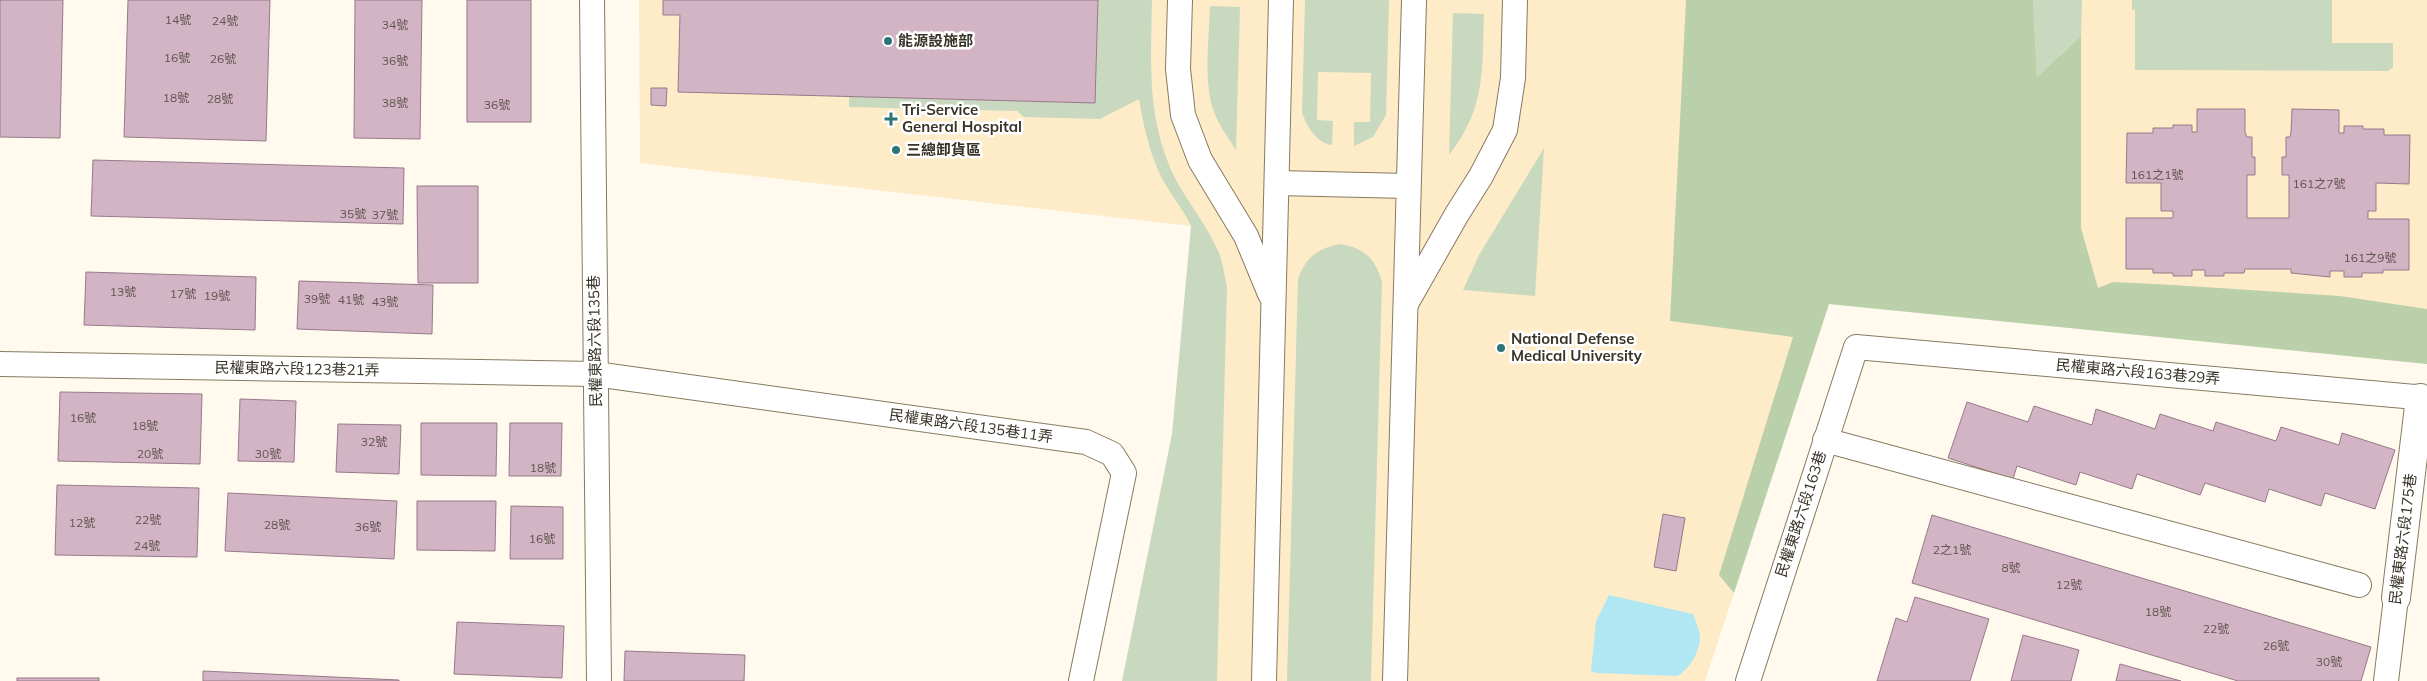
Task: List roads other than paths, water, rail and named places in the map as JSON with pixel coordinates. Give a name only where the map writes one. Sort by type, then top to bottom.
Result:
[{"type":"street","name":"民權東路六段175巷","points":[[2396,598],[2423,398]]},
{"type":"lane","name":"民權東路六段135巷","points":[[592,0],[599,681]]},
{"type":"lane","points":[[1180,0],[1178,69],[1183,115],[1200,160],[1246,236],[1274,302]]},
{"type":"lane","points":[[1264,681],[1281,0]]},
{"type":"lane","points":[[1394,681],[1414,0]]},
{"type":"lane","points":[[1405,306],[1456,214],[1481,176],[1505,130],[1512,78],[1515,0]]},
{"type":"lane","points":[[1277,183],[1408,186]]},
{"type":"lane","name":"民權東路六段163巷29弄","points":[[1856,347],[2423,398]]},
{"type":"lane","name":"民權東路六段163巷","points":[[1748,681],[1856,347]]},
{"type":"lane","name":"民權東路六段123巷21弄","points":[[0,364],[595,374]]},
{"type":"lane","name":"民權東路六段135巷11弄","points":[[595,374],[1086,442],[1112,454],[1124,473],[1081,681]]},
{"type":"lane","points":[[1826,440],[2359,585]]},
{"type":"lane","name":"民權東路六段175巷","points":[[2386,681],[2396,598]]},
{"type":"water","points":[[1609,595],[1693,614],[1699,631],[1700,642],[1693,660],[1686,670],[1677,676],[1596,673],[1591,671],[1596,621]]},
{"type":"place","name":"能源設施部","points":[[888,41]]},
{"type":"place","name":"Tri-Service General Hospital","points":[[891,119]]},
{"type":"place","name":"三總卸貨區","points":[[896,150]]},
{"type":"place","name":"National Defense Medical University","points":[[1501,348]]}]
